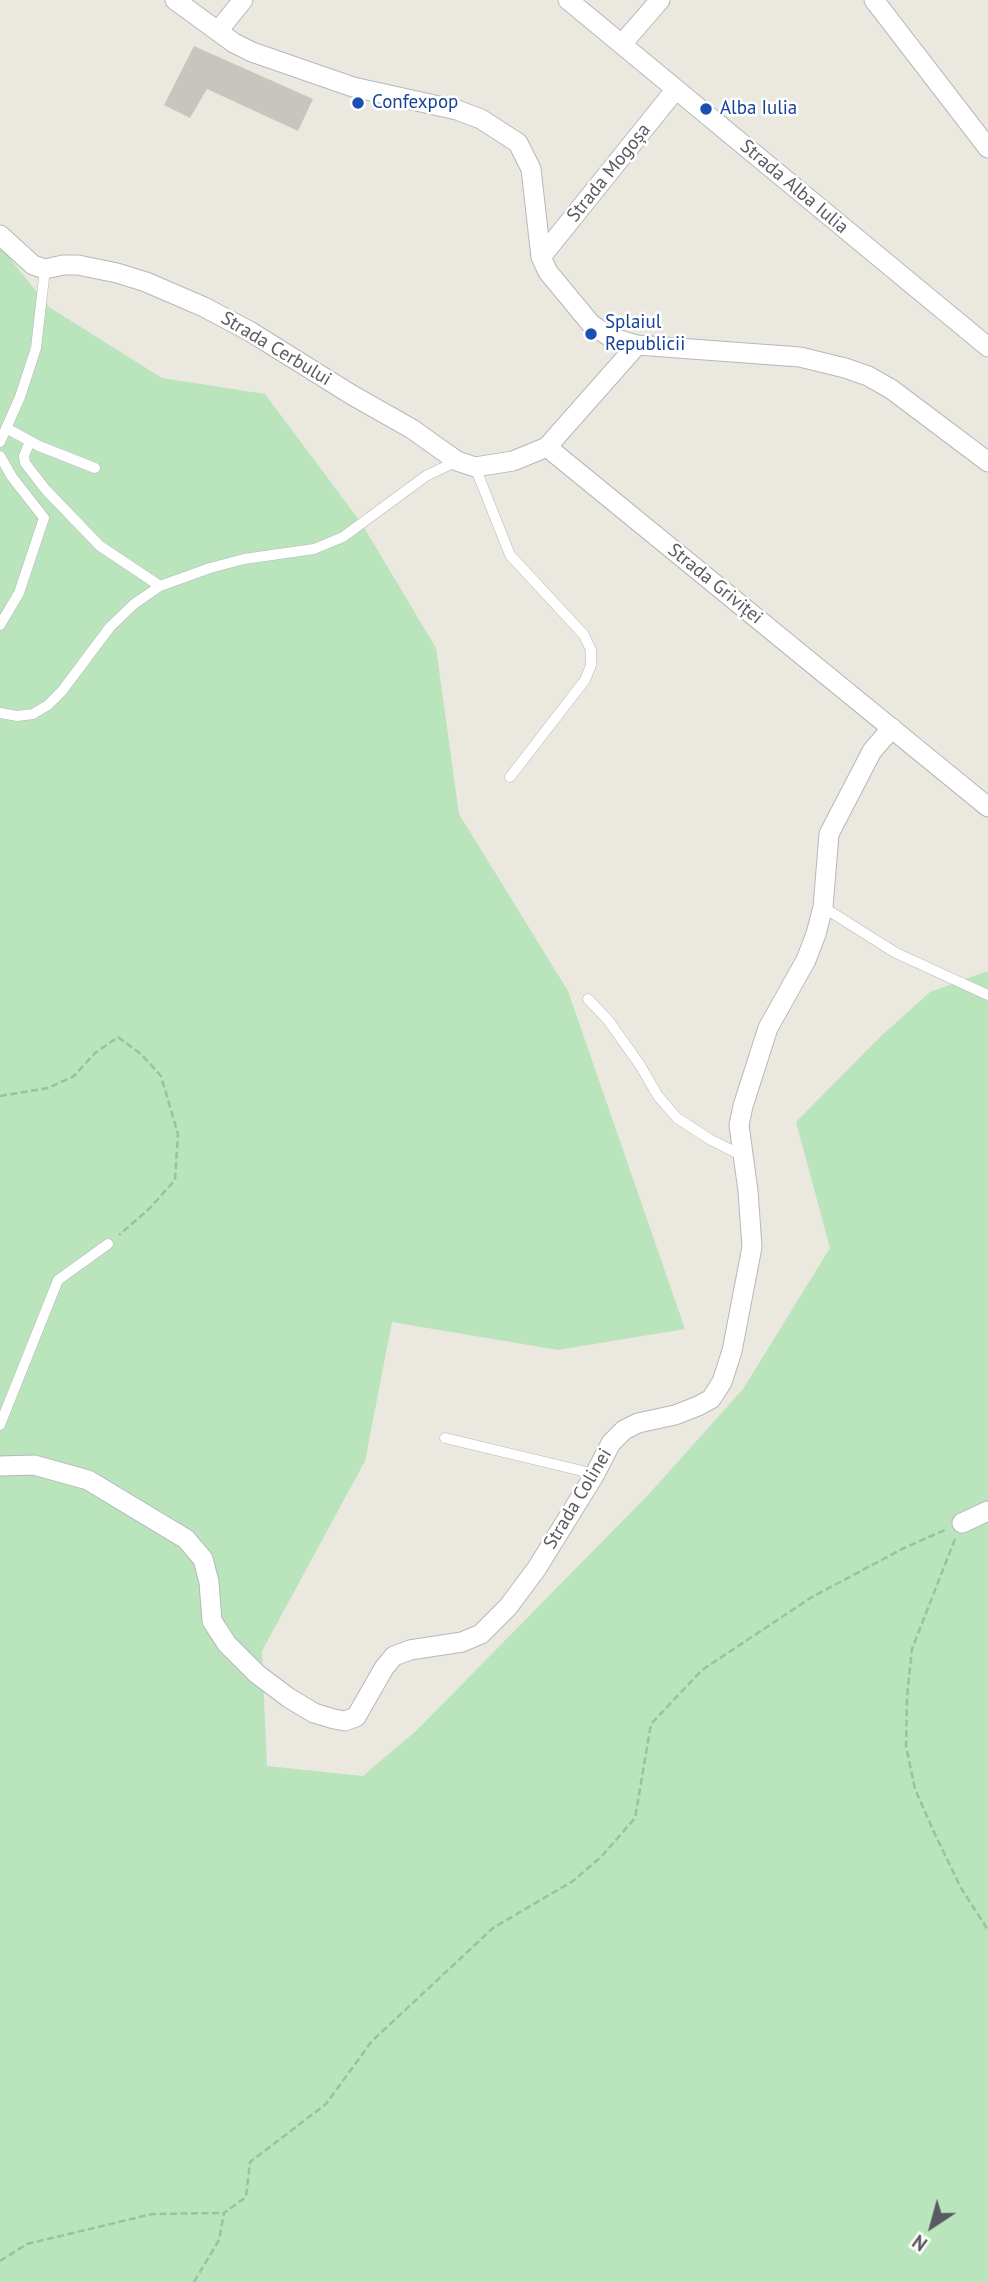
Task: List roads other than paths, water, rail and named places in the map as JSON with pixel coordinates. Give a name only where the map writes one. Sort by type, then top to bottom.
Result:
[{"type":"street","points":[[175,0],[252,52],[353,87],[457,110],[481,119],[518,143],[531,169],[541,257],[548,272],[591,324],[610,337],[637,345],[800,357],[845,368],[868,376],[891,389],[988,461]]},
{"type":"street","points":[[218,30],[243,0]]},
{"type":"street","name":"Strada Alba Iulia","points":[[569,0],[988,347]]},
{"type":"street","points":[[622,44],[660,0]]},
{"type":"street","points":[[874,0],[988,148]]},
{"type":"street","name":"Strada Mogoșa","points":[[541,257],[676,89]]},
{"type":"street","points":[[0,235],[33,265],[45,269]]},
{"type":"street","name":"Strada Cerbului","points":[[45,269],[78,265],[117,273],[204,306],[466,464]]},
{"type":"street","points":[[466,464],[513,461],[547,447],[637,345]]},
{"type":"street","name":"Strada Griviței","points":[[547,447],[988,807]]},
{"type":"street","name":"Strada Colinei","points":[[0,1466],[34,1465],[88,1480],[186,1539],[203,1559],[212,1621],[227,1644],[257,1674],[314,1713],[345,1721],[356,1717],[384,1668],[394,1656],[410,1650],[462,1643],[481,1634],[508,1606],[537,1569],[611,1443],[624,1430],[638,1423],[675,1415],[711,1399],[722,1382],[732,1351],[752,1247],[739,1125],[768,1028],[806,960],[823,907],[829,834],[872,751],[892,728]]},
{"type":"street","points":[[962,1523],[988,1511]]},
{"type":"lane","points":[[0,442],[20,397],[36,348],[45,269]]},
{"type":"lane","points":[[6,428],[95,468]]},
{"type":"lane","points":[[30,441],[24,456],[25,463],[46,490],[100,546],[160,586]]},
{"type":"lane","points":[[0,456],[12,477],[44,518],[19,593],[0,625]]},
{"type":"lane","points":[[0,713],[16,716],[33,714],[48,705],[62,691],[110,627],[134,604],[160,586],[244,559],[314,549],[343,537],[426,476],[466,464],[510,555],[583,635],[591,650],[591,665],[585,680],[510,777]]},
{"type":"lane","points":[[823,907],[896,953],[988,995]]},
{"type":"lane","points":[[588,999],[608,1020],[658,1096],[677,1118],[711,1140],[744,1156]]},
{"type":"lane","points":[[0,1425],[58,1280],[108,1244]]},
{"type":"lane","points":[[445,1438],[595,1474]]},
{"type":"place","name":"Confexpop","points":[[358,103]]},
{"type":"place","name":"Alba Iulia","points":[[706,109]]},
{"type":"place","name":"Splaiul Republicii","points":[[591,334]]}]
